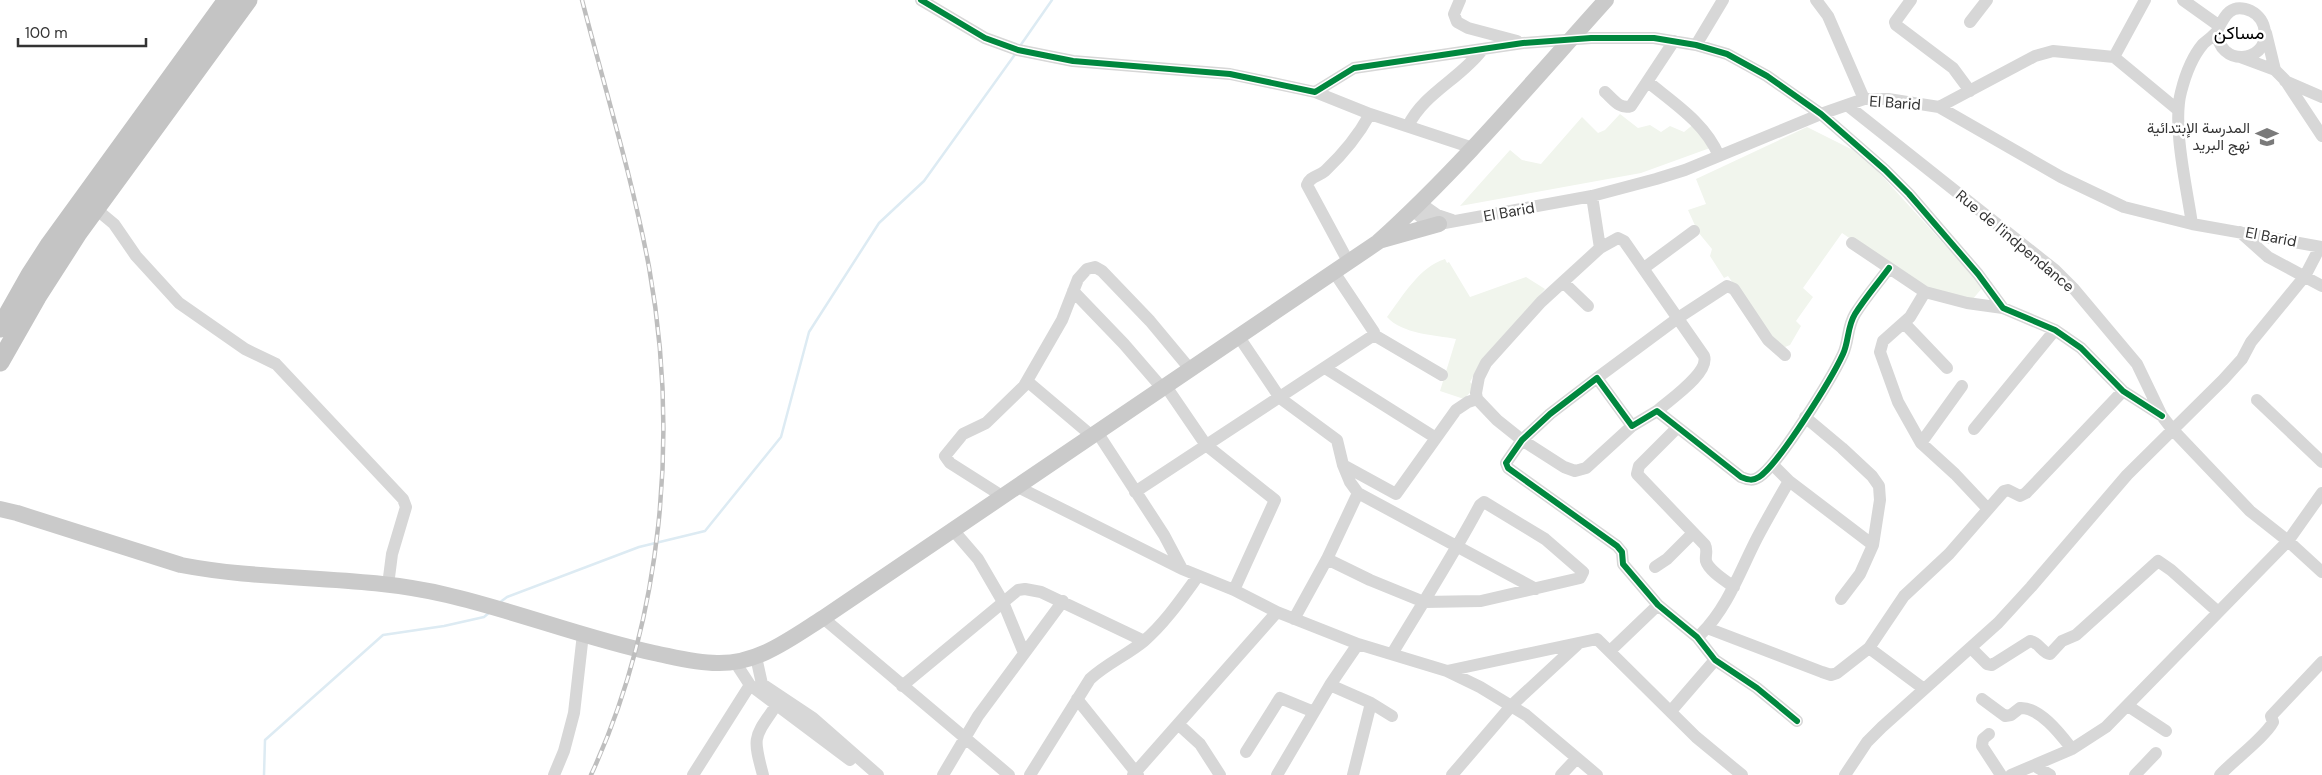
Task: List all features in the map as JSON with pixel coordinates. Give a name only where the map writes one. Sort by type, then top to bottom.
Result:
[{"type":"highway","points":[[206,42],[227,0]]},
{"type":"highway","points":[[0,328],[50,244],[169,93],[206,42],[248,0]]},
{"type":"highway","points":[[0,362],[57,265],[96,209],[169,93]]},
{"type":"main road","points":[[0,509],[181,565],[251,574],[345,579],[439,593],[637,649],[695,662],[735,662],[756,657],[778,647],[823,618],[1378,242],[1417,206],[1473,148],[1606,0]]},
{"type":"main road","points":[[1378,242],[1439,224]]},
{"type":"main road","points":[[0,504],[17,513]]},
{"type":"street","points":[[921,0],[985,38],[1018,50],[1073,61],[1230,74],[1316,92],[1370,114],[1473,148]]},
{"type":"street","points":[[1460,0],[1454,18],[1462,26],[1523,43]]},
{"type":"street","points":[[1696,45],[1722,0]]},
{"type":"street","points":[[1911,0],[1895,22],[1896,25],[1953,68],[1970,91]]},
{"type":"street","points":[[1970,22],[1986,0]]},
{"type":"street","points":[[2114,56],[2145,0]]},
{"type":"street","points":[[2185,0],[2217,28],[2219,44],[2223,50]]},
{"type":"street","points":[[2252,0],[2262,22],[2275,70]]},
{"type":"street","points":[[1819,1],[1828,16],[1864,99]]},
{"type":"street","points":[[2192,224],[2178,110],[2192,62],[2232,5],[2248,10],[2262,22],[2264,42],[2260,48],[2248,56],[2240,58]]},
{"type":"street","points":[[1316,92],[1354,68],[1523,43],[1570,39],[1654,38],[1696,45],[1727,54],[1754,68],[1821,114],[1898,183],[1978,274],[2003,308]]},
{"type":"street","points":[[1605,92],[1620,106],[1630,108],[1674,41]]},
{"type":"street","points":[[2203,45],[2223,50],[2231,55],[2275,70],[2285,80],[2322,136]]},
{"type":"street","points":[[1408,126],[1414,114],[1432,94],[1470,65],[1482,50]]},
{"type":"street","points":[[1939,108],[2035,56],[2048,52],[2114,56],[2178,110]]},
{"type":"street","points":[[2285,80],[2322,97]]},
{"type":"street","points":[[1648,82],[1695,120],[1712,139],[1719,156]]},
{"type":"street","name":"El Barid","points":[[1439,224],[1592,196],[1656,179],[1864,99],[1904,100],[1939,108],[2094,194],[2150,215],[2321,247]]},
{"type":"street","name":"Rue de l'indpendance","points":[[1847,105],[2054,270],[2087,304],[2137,364],[2162,416],[2172,430],[2250,511],[2321,569]]},
{"type":"street","points":[[1349,263],[1306,185],[1309,179],[1323,172],[1359,134],[1370,114]]},
{"type":"street","points":[[1592,196],[1600,248]]},
{"type":"street","points":[[1417,206],[1457,221]]},
{"type":"street","points":[[1417,206],[1424,220],[1439,224]]},
{"type":"street","points":[[96,209],[114,224],[136,256],[179,303],[245,350],[276,364],[403,498],[406,507],[392,554],[388,585]]},
{"type":"street","points":[[1644,268],[1694,231]]},
{"type":"street","points":[[2240,232],[2268,257],[2322,286]]},
{"type":"street","points":[[1621,238],[1644,268],[1704,356],[1705,365],[1700,374],[1657,411],[1632,426],[1586,468],[1580,471],[1564,467],[1522,440],[1497,420],[1477,399],[1476,388],[1486,362],[1541,302],[1600,248],[1621,238]]},
{"type":"street","points":[[1852,243],[1925,292],[1967,303],[2003,308],[2055,330],[2081,348],[2123,391],[2162,416]]},
{"type":"street","points":[[1845,775],[1872,737],[1971,648],[2031,587],[2127,475],[2242,359],[2251,342],[2305,276],[2321,247]]},
{"type":"street","points":[[1002,496],[950,462],[945,456],[963,434],[986,423],[1027,381],[1062,320],[1078,279],[1087,269],[1097,268],[1150,321],[1190,369]]},
{"type":"street","points":[[1657,411],[1741,477],[1753,480],[1773,465],[1805,417],[1844,353],[1848,329],[1855,314],[1889,268]]},
{"type":"street","points":[[1334,272],[1374,332],[1374,335],[1442,375]]},
{"type":"street","points":[[1563,282],[1588,306]]},
{"type":"street","points":[[1785,355],[1768,340],[1734,290],[1729,286],[1722,288],[1678,318],[1550,414],[1522,440],[1506,463],[1508,468],[1617,546],[1622,552],[1623,564],[1658,605],[1698,637],[1715,660],[1757,688],[1797,721]]},
{"type":"street","points":[[1073,291],[1164,386],[1206,445],[1275,500],[1234,590]]},
{"type":"street","points":[[1925,292],[1915,310],[1904,323],[1883,340],[1880,352],[1898,402],[1921,444],[1955,474],[1988,510]]},
{"type":"street","points":[[1904,323],[1947,368]]},
{"type":"street","points":[[1974,428],[2055,330]]},
{"type":"street","points":[[1135,492],[1374,335]]},
{"type":"street","points":[[1239,337],[1280,398],[1337,440],[1343,465],[1350,482],[1358,493],[1536,589]]},
{"type":"street","points":[[1325,368],[1436,438]]},
{"type":"street","points":[[1597,378],[1632,426]]},
{"type":"street","points":[[1027,381],[1094,434],[1164,535],[1182,569]]},
{"type":"street","points":[[1921,444],[1962,386]]},
{"type":"street","points":[[1707,628],[1831,675],[1840,670],[1869,648],[1904,596],[1949,554],[2005,490],[2020,496],[2029,491],[2123,391]]},
{"type":"street","points":[[1387,509],[1459,408],[1477,399]]},
{"type":"street","points":[[2257,400],[2322,462]]},
{"type":"street","points":[[1805,417],[1878,482],[1880,500],[1873,545],[1860,574],[1841,599]]},
{"type":"street","points":[[1677,428],[1639,466],[1636,472],[1642,482],[1707,548],[1706,561],[1710,567],[1734,587]]},
{"type":"street","points":[[1343,465],[1396,494]]},
{"type":"street","points":[[1773,465],[1789,481],[1873,545]]},
{"type":"street","points":[[1698,637],[1707,628],[1734,587],[1756,539],[1789,481]]},
{"type":"street","points":[[1016,486],[1182,569],[1234,590],[1277,612],[1358,644],[1447,671],[1512,704],[1597,775]]},
{"type":"street","points":[[1294,619],[1327,559],[1358,493]]},
{"type":"street","points":[[2011,775],[2072,749],[2089,740],[2106,727],[2217,611],[2288,541],[2322,493]]},
{"type":"street","points":[[1327,559],[1370,580],[1424,602],[1481,602],[1580,578],[1583,572],[1545,540],[1484,502],[1480,505],[1457,548],[1424,602],[1392,654]]},
{"type":"street","points":[[952,530],[978,559],[1003,602],[1024,653]]},
{"type":"street","points":[[1655,568],[1692,534]]},
{"type":"street","points":[[1971,648],[1990,664],[1997,663],[2030,640],[2050,654],[2060,642],[2076,635],[2158,561],[2172,570],[2217,611]]},
{"type":"street","points":[[1030,775],[1077,699],[1096,674],[1144,641],[1176,606],[1198,576]]},
{"type":"street","points":[[902,686],[993,613],[1013,593],[1026,589],[1042,592],[1064,601],[1144,641]]},
{"type":"street","points":[[943,775],[978,716],[1064,601]]},
{"type":"street","points":[[1610,651],[1658,605]]},
{"type":"street","points":[[1077,699],[1136,774],[1277,612]]},
{"type":"street","points":[[823,618],[964,739],[1009,775]]},
{"type":"street","points":[[554,775],[568,738],[574,713],[583,634]]},
{"type":"street","points":[[1447,671],[1597,639],[1696,737],[1742,775]]},
{"type":"street","points":[[1452,775],[1512,704],[1581,641]]},
{"type":"street","points":[[1277,775],[1330,685],[1358,644]]},
{"type":"street","points":[[1869,648],[1924,689]]},
{"type":"street","points":[[756,657],[762,684],[813,718],[878,775]]},
{"type":"street","points":[[1671,711],[1715,660]]},
{"type":"street","points":[[735,662],[750,684],[868,775]]},
{"type":"street","points":[[2220,775],[2269,729],[2273,722],[2271,716],[2322,662]]},
{"type":"street","points":[[693,775],[750,684]]},
{"type":"street","points":[[1330,685],[1371,702],[1392,716]]},
{"type":"street","points":[[1246,752],[1280,698],[1314,712]]},
{"type":"street","points":[[1982,699],[2005,716],[2011,715],[2020,708],[2028,708],[2052,726],[2072,749]]},
{"type":"street","points":[[1353,775],[1371,702]]},
{"type":"street","points":[[763,775],[755,742],[758,733],[777,704]]},
{"type":"street","points":[[2128,706],[2166,731]]},
{"type":"street","points":[[1178,724],[1200,744],[1220,775]]},
{"type":"street","points":[[1989,734],[1983,739],[1982,746],[2001,775]]},
{"type":"street","points":[[2135,775],[2156,753]]},
{"type":"street","points":[[1561,775],[1577,758]]},
{"type":"street","points":[[2035,766],[2050,775]]},
{"type":"shaded area","points":[[1620,114],[1638,128],[1650,125],[1661,132],[1670,126],[1684,132],[1695,123],[1710,148],[1641,173],[1460,206],[1510,150],[1522,160],[1541,164],[1582,117],[1598,133],[1605,130]]},
{"type":"shaded area","points":[[1807,127],[1863,155],[1983,287],[1972,300],[1917,284],[1842,233],[1803,288],[1813,297],[1796,321],[1801,326],[1790,345],[1785,347],[1765,334],[1754,313],[1728,276],[1724,278],[1710,256],[1712,249],[1698,232],[1688,210],[1706,204],[1696,179]]},
{"type":"shaded area","points":[[1445,259],[1447,263],[1449,262],[1470,297],[1526,277],[1545,289],[1479,365],[1470,382],[1475,387],[1464,399],[1440,391],[1456,339],[1410,330],[1393,323],[1387,317],[1419,275],[1427,268]]},
{"type":"waterway","points":[[1020,46],[1052,0]]},
{"type":"waterway","points":[[499,603],[507,597],[639,547],[705,531],[781,437],[809,332],[879,223],[924,181],[1016,53]]},
{"type":"waterway","points":[[264,775],[265,740],[383,635],[444,626],[484,617],[490,612]]},
{"type":"railway","points":[[582,0],[626,166],[649,267],[658,331],[663,395],[663,460],[658,526],[649,590],[635,653],[615,715],[591,775]]},
{"type":"cycle path","points":[[921,0],[985,38],[1018,50],[1073,61],[1230,74],[1315,92],[1354,68],[1523,43],[1591,38],[1654,38],[1696,45],[1727,54],[1767,76],[1821,114],[1885,170],[1909,194],[1978,274],[2003,308],[2055,330],[2081,348],[2123,391],[2162,416]]},
{"type":"cycle path","points":[[1797,721],[1757,688],[1715,660],[1697,637],[1658,605],[1623,564],[1622,552],[1617,546],[1508,468],[1506,463],[1522,440],[1550,414],[1597,378],[1632,426],[1657,411],[1741,477],[1750,480],[1759,477],[1779,456],[1817,400],[1843,354],[1855,314],[1889,268]]},
{"type":"place","name":"المدرسة اﻹبتدائية نهج البريد","points":[[2267,137]]},
{"type":"district","name":"مساكن","points":[[2239,33]]}]
